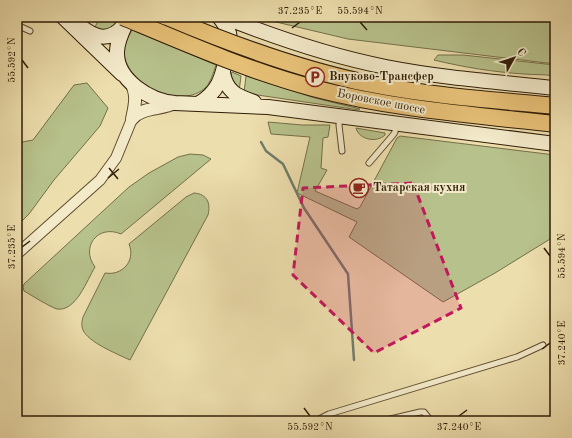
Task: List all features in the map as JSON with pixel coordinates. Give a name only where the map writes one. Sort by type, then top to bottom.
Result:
[{"type":"main road","points":[[63,17],[113,67],[153,98],[160,101],[266,107],[555,144]]},
{"type":"main road","points":[[69,17],[90,34],[102,37],[113,35],[120,30],[127,18]]},
{"type":"main road","name":"Боровское шоссе","points":[[167,17],[281,61],[342,77],[416,91],[478,99],[555,106]]},
{"type":"main road","points":[[198,104],[212,93],[218,85],[223,73],[230,36],[228,29],[219,17]]},
{"type":"main road","points":[[224,17],[282,39],[372,64],[410,71],[555,88]]},
{"type":"main road","points":[[127,18],[117,44],[117,54],[120,69],[129,80]]},
{"type":"main road","name":"Боровское шоссе","points":[[127,18],[254,69],[320,90],[419,109],[555,124]]},
{"type":"main road","points":[[223,73],[226,85],[234,93],[266,107]]},
{"type":"street","points":[[17,254],[100,180],[116,158],[132,119],[136,97],[129,80]]},
{"type":"street","points":[[132,119],[142,111],[159,109],[175,103]]},
{"type":"lane","points":[[17,25],[30,31]]},
{"type":"lane","points":[[340,116],[339,125],[342,151]]},
{"type":"lane","points":[[368,163],[393,135],[396,124]]},
{"type":"lane","points":[[315,421],[329,414],[517,357],[543,346]]},
{"type":"lane","points":[[382,421],[420,412],[424,412],[431,421]]},
{"type":"highlighted area","points":[[413,183],[461,308],[374,353],[293,275],[303,188]]},
{"type":"green space","points":[[100,17],[118,24],[113,30],[93,31]]},
{"type":"green space","points":[[255,17],[555,17],[555,64],[348,39]]},
{"type":"green space","points":[[132,30],[216,65],[212,78],[204,89],[193,95],[180,96],[167,94],[142,82],[132,73],[126,62],[124,47]]},
{"type":"green space","points":[[438,55],[463,55],[555,65],[555,76],[501,72],[467,67],[434,60]]},
{"type":"green space","points":[[232,72],[241,76],[239,92],[232,83]]},
{"type":"green space","points":[[246,76],[315,98],[360,109],[244,93]]},
{"type":"green space","points":[[87,83],[108,108],[100,126],[54,180],[29,214],[17,226],[17,143],[33,140],[74,85]]},
{"type":"green space","points":[[268,122],[302,125],[330,125],[328,137],[323,138],[321,168],[327,170],[315,191],[357,209],[360,207],[397,138],[400,136],[555,155],[555,236],[495,273],[443,302],[349,237],[357,222],[297,193],[310,137],[271,134]]},
{"type":"green space","points":[[356,128],[385,133],[385,135],[378,139],[364,138]]},
{"type":"green space","points":[[190,154],[203,155],[211,159],[121,234],[105,232],[94,239],[90,252],[91,259],[95,267],[80,294],[70,306],[64,309],[57,309],[24,291],[24,284],[129,187],[149,173],[178,157]]},
{"type":"green space","points":[[194,193],[202,195],[207,200],[209,207],[208,215],[130,360],[91,339],[82,328],[83,317],[105,273],[117,272],[126,266],[131,256],[129,244],[186,197]]},
{"type":"waterway","points":[[261,142],[266,151],[283,164],[304,208],[348,274],[354,360]]},
{"type":"place","name":"Внуково-Трансфер","points":[[315,77]]},
{"type":"place","name":"Татарская кухня","points":[[359,188]]}]
